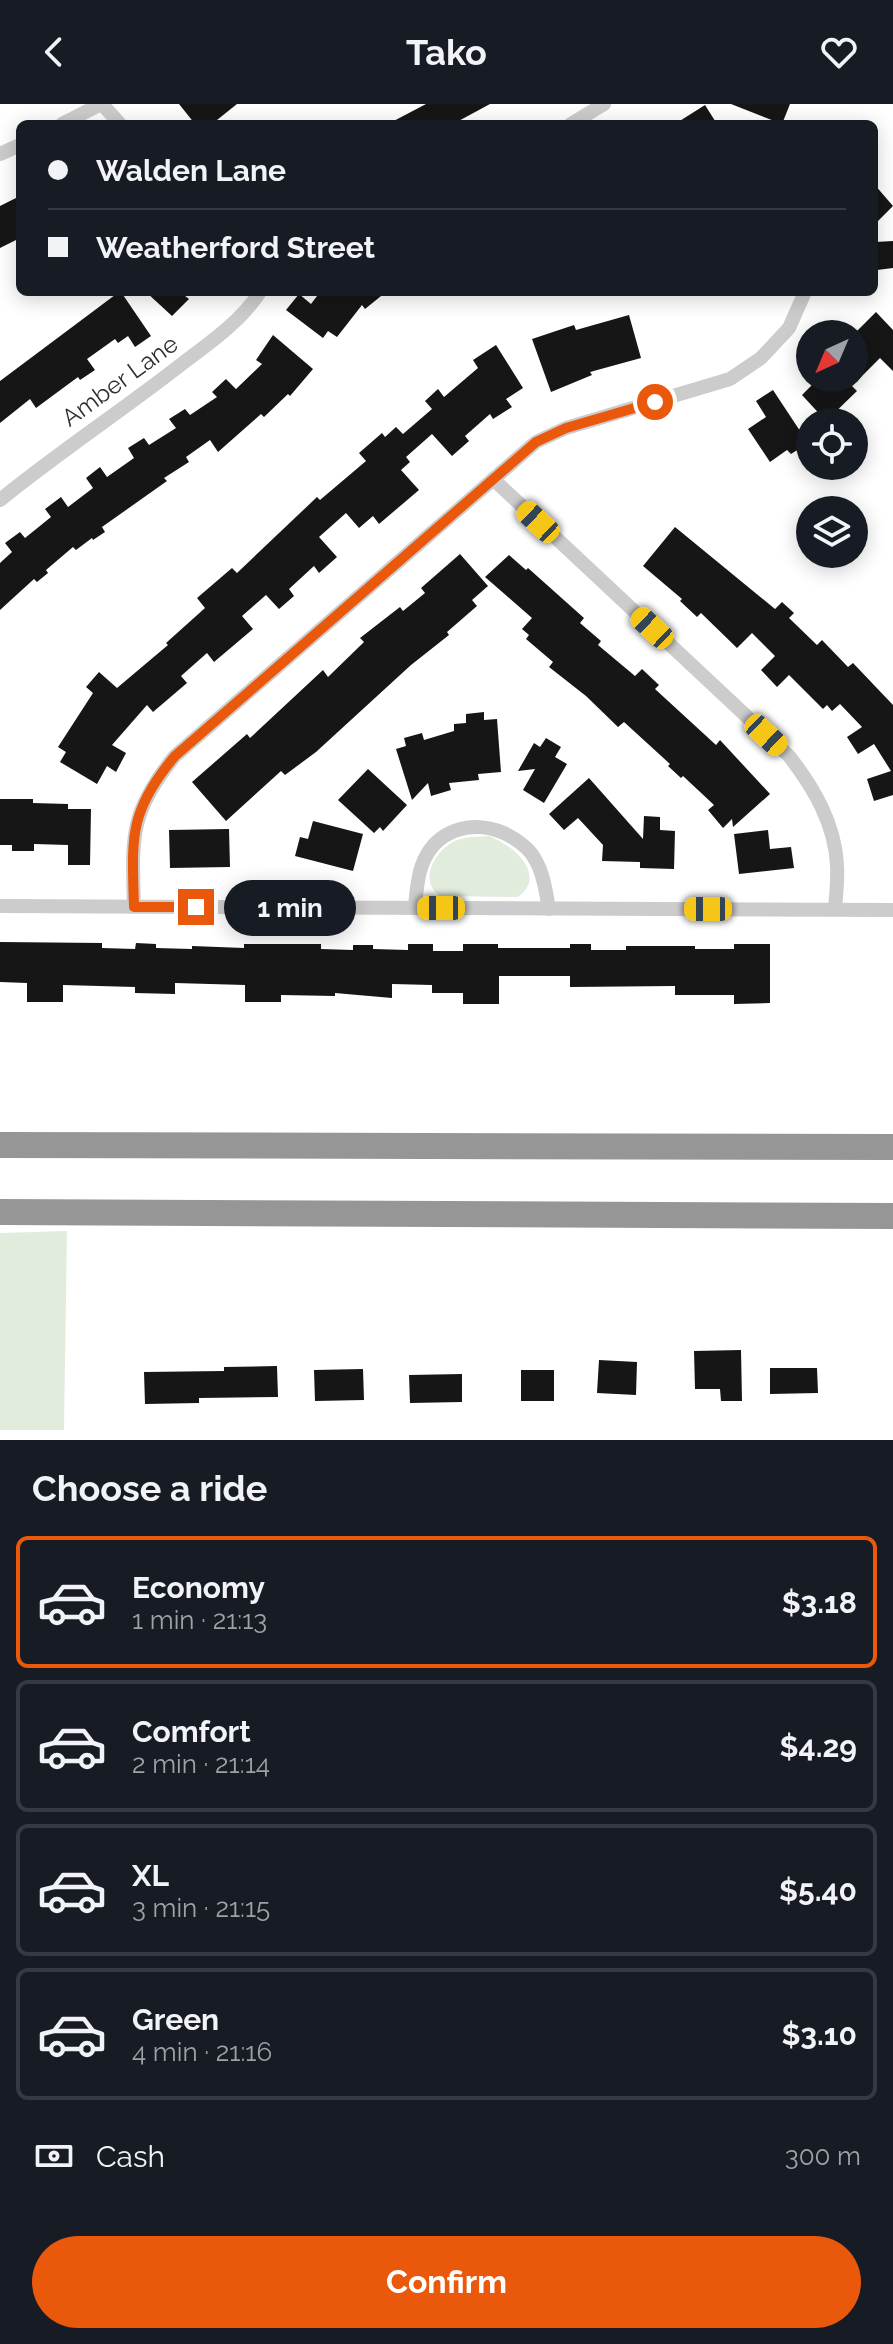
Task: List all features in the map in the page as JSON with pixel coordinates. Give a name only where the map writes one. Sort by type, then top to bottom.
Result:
[{"type":"highway","points":[[0,1145],[893,1147]]},
{"type":"highway","points":[[0,1212],[893,1216]]},
{"type":"street","points":[[70,120],[101,104],[116,120]]},
{"type":"street","points":[[578,120],[604,104]]},
{"type":"street","name":"Amber Lane","points":[[0,500],[52,457],[225,331],[256,296]]},
{"type":"street","points":[[134,907],[133,831],[156,778],[175,756],[536,442],[566,428],[730,379],[761,358],[789,328],[803,296]]},
{"type":"street","points":[[493,479],[789,756],[821,803],[832,835],[837,865],[835,910]]},
{"type":"street","points":[[415,908],[423,862],[451,830],[474,825],[518,840],[536,859],[549,909]]},
{"type":"street","points":[[0,906],[893,910]]},
{"type":"green space","points":[[489,836],[508,846],[524,862],[530,879],[526,888],[518,897],[440,896],[430,883],[431,868],[439,854],[455,841]]},
{"type":"green space","points":[[67,1231],[64,1430],[0,1430],[0,1233]]},
{"type":"building","points":[[179,104],[237,104],[217,120],[192,120]]},
{"type":"building","points":[[426,104],[490,104],[460,120],[396,120]]},
{"type":"building","points":[[731,104],[790,104],[784,120],[772,120]]},
{"type":"building","points":[[705,105],[714,120],[681,120]]},
{"type":"building","points":[[878,189],[893,206],[878,221]]},
{"type":"building","points":[[16,198],[16,240],[0,248],[0,206]]},
{"type":"building","points":[[893,241],[893,268],[878,270],[878,242]]},
{"type":"building","points":[[114,296],[124,296],[151,336],[135,347],[128,336],[118,343],[115,339],[87,359],[95,370],[80,380],[78,377],[36,408],[30,399],[0,423],[0,381]]},
{"type":"building","points":[[150,296],[185,296],[189,299],[172,316]]},
{"type":"building","points":[[297,296],[311,304],[317,296],[381,296],[365,309],[362,305],[337,337],[328,331],[323,338],[286,310]]},
{"type":"building","points":[[876,312],[893,330],[893,371],[880,358],[868,370],[868,320]]},
{"type":"building","points":[[629,315],[641,358],[590,372],[592,375],[551,392],[532,339],[574,325],[576,330]]},
{"type":"building","points":[[273,335],[313,369],[290,396],[288,394],[264,417],[261,414],[218,452],[210,440],[186,457],[189,462],[164,478],[167,481],[102,527],[105,532],[76,550],[73,547],[46,570],[48,573],[37,582],[34,579],[0,610],[0,563],[12,552],[5,543],[20,532],[25,538],[51,517],[45,509],[61,497],[68,507],[93,488],[86,478],[100,467],[107,477],[134,458],[128,448],[144,438],[149,445],[176,428],[169,419],[185,409],[190,415],[217,397],[212,392],[226,379],[236,389],[262,364],[256,360]]},
{"type":"building","points":[[496,345],[523,388],[506,399],[512,407],[493,419],[490,414],[465,436],[469,441],[452,456],[432,434],[406,457],[410,462],[401,470],[419,490],[379,524],[373,516],[359,528],[346,513],[319,537],[337,557],[319,573],[314,566],[289,589],[294,596],[279,609],[266,595],[242,616],[253,629],[214,662],[207,653],[181,676],[187,683],[153,712],[147,705],[112,745],[126,753],[116,772],[107,766],[97,784],[60,762],[66,752],[58,747],[93,693],[86,687],[99,672],[117,688],[168,645],[166,643],[205,608],[197,598],[232,568],[237,573],[317,497],[320,500],[366,461],[359,453],[382,433],[385,437],[396,427],[403,434],[432,409],[425,401],[438,389],[444,397],[478,368],[473,360]]},
{"type":"building","points":[[773,390],[796,425],[796,451],[791,454],[787,450],[770,462],[748,429],[766,417],[756,401]]},
{"type":"building","points":[[805,392],[856,392],[839,408],[814,408],[802,395]]},
{"type":"building","points":[[675,527],[775,609],[782,602],[794,613],[789,618],[817,645],[822,640],[848,667],[853,663],[893,705],[893,795],[874,801],[867,779],[891,771],[874,744],[858,754],[847,737],[862,727],[840,704],[832,711],[827,705],[823,709],[789,675],[777,687],[761,670],[775,656],[752,633],[737,648],[701,613],[697,617],[680,601],[682,599],[643,566]]},
{"type":"building","points":[[460,554],[488,586],[472,600],[477,606],[447,632],[449,635],[411,665],[316,752],[285,775],[281,771],[226,821],[192,782],[247,734],[250,738],[323,670],[328,677],[364,642],[360,638],[400,607],[403,611],[425,593],[421,588]]},
{"type":"building","points":[[509,555],[584,618],[580,623],[601,641],[598,645],[635,676],[642,669],[659,685],[655,689],[716,745],[720,740],[770,794],[733,827],[732,819],[723,828],[708,810],[714,805],[683,776],[681,778],[624,722],[618,727],[549,667],[553,662],[526,639],[529,635],[522,629],[532,618],[485,577]]},
{"type":"building","points":[[484,712],[484,720],[497,719],[501,772],[478,774],[479,780],[449,783],[451,790],[431,796],[428,783],[412,800],[396,749],[406,746],[404,738],[422,733],[424,740],[454,731],[454,724],[466,723],[466,714]]},
{"type":"building","points":[[546,738],[561,747],[555,757],[567,764],[544,803],[523,790],[535,769],[518,771],[534,743],[540,747]]},
{"type":"building","points":[[368,769],[407,805],[383,831],[380,827],[374,833],[338,800]]},
{"type":"building","points":[[589,778],[643,839],[644,816],[660,817],[660,830],[675,831],[674,869],[640,868],[640,862],[602,861],[603,845],[578,818],[564,830],[549,814]]},
{"type":"building","points":[[0,799],[33,799],[33,803],[68,804],[68,809],[91,809],[90,865],[68,865],[68,845],[34,844],[34,851],[12,851],[12,845],[0,845]]},
{"type":"building","points":[[313,821],[363,834],[353,871],[295,856],[300,837],[308,839]]},
{"type":"building","points":[[229,829],[230,867],[170,868],[169,830]]},
{"type":"building","points":[[768,830],[770,849],[791,847],[794,868],[739,874],[734,834]]},
{"type":"building","points":[[0,942],[102,943],[102,948],[135,949],[136,943],[156,944],[156,948],[192,949],[192,946],[244,948],[244,944],[321,944],[321,949],[353,950],[353,945],[408,950],[408,944],[433,944],[433,951],[463,951],[463,944],[498,944],[498,948],[570,948],[570,944],[591,944],[591,950],[626,950],[626,946],[734,949],[734,944],[770,944],[770,1003],[734,1004],[734,995],[675,995],[675,986],[570,987],[570,976],[499,976],[499,1004],[463,1004],[463,993],[432,993],[432,985],[392,984],[392,998],[335,993],[335,996],[281,995],[281,1002],[245,1002],[245,985],[175,983],[175,994],[135,993],[135,987],[63,985],[63,1002],[27,1002],[27,983],[0,982]]},
{"type":"building","points":[[741,1350],[742,1401],[721,1401],[720,1389],[695,1389],[694,1351]]},
{"type":"building","points":[[599,1360],[637,1362],[636,1395],[597,1393]]},
{"type":"building","points":[[277,1366],[278,1397],[199,1398],[199,1403],[145,1404],[144,1372],[224,1371],[224,1367]]},
{"type":"building","points":[[770,1368],[817,1368],[818,1393],[770,1394]]},
{"type":"building","points":[[363,1369],[364,1400],[315,1401],[314,1370]]},
{"type":"building","points":[[521,1370],[554,1370],[554,1401],[521,1401]]},
{"type":"building","points":[[462,1374],[462,1402],[410,1403],[409,1375]]},
{"type":"route","points":[[196,907],[134,907],[133,831],[156,778],[175,756],[536,442],[566,428],[655,402]]}]
